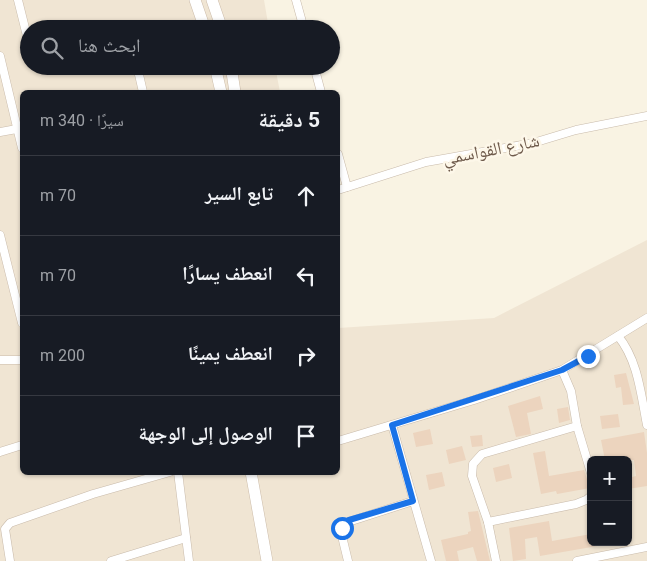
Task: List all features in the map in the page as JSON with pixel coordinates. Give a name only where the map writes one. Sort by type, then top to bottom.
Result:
[{"type":"main road","points":[[195,0],[202,20]]},
{"type":"main road","points":[[212,0],[219,20]]},
{"type":"main road","points":[[217,75],[220,90]]},
{"type":"main road","points":[[232,75],[235,90]]},
{"type":"main road","points":[[252,475],[268,561]]},
{"type":"main road","points":[[257,475],[268,561]]},
{"type":"street","points":[[18,0],[23,20]]},
{"type":"street","points":[[296,0],[302,20]]},
{"type":"street","points":[[0,56],[20,128],[0,132]]},
{"type":"street","points":[[139,75],[143,90]]},
{"type":"street","points":[[316,75],[320,90]]},
{"type":"street","name":"شارع القواسمي","points":[[340,190],[426,162],[533,143],[576,130],[647,116]]},
{"type":"street","points":[[340,162],[347,188]]},
{"type":"street","points":[[0,235],[20,314]]},
{"type":"street","points":[[14,289],[20,288]]},
{"type":"street","points":[[340,440],[562,370],[647,318]]},
{"type":"street","points":[[618,336],[629,352],[635,367],[647,425]]},
{"type":"street","points":[[0,360],[20,360]]},
{"type":"street","points":[[562,370],[571,391],[577,426],[587,460]]},
{"type":"street","points":[[392,425],[431,561]]},
{"type":"street","points":[[496,561],[488,522],[472,476],[473,464],[476,459],[482,454],[577,426]]},
{"type":"street","points":[[0,452],[20,446]]},
{"type":"street","points":[[10,561],[5,529],[10,523],[93,494],[160,475]]},
{"type":"street","points":[[178,475],[188,561]]},
{"type":"street","points":[[488,522],[576,504],[587,499]]},
{"type":"street","points":[[348,561],[341,532],[345,523],[413,501]]},
{"type":"street","points":[[111,561],[186,538]]},
{"type":"street","points":[[577,561],[647,546]]},
{"type":"shaded area","points":[[0,0],[264,0],[267,20],[20,20],[20,75],[277,75],[280,90],[20,90],[20,475],[340,475],[340,328],[494,318],[647,240],[647,561],[0,561]]},
{"type":"building","points":[[626,373],[634,404],[623,405],[621,387],[616,388],[614,375]]},
{"type":"building","points":[[540,396],[543,409],[527,413],[531,434],[516,437],[508,406]]},
{"type":"building","points":[[568,407],[570,420],[559,423],[557,409]]},
{"type":"building","points":[[618,414],[620,427],[602,429],[600,416]]},
{"type":"building","points":[[430,429],[433,444],[416,447],[413,433]]},
{"type":"building","points":[[644,432],[647,453],[647,486],[632,488],[632,477],[636,476],[632,456],[604,456],[601,440]]},
{"type":"building","points":[[482,435],[483,446],[472,447],[470,436]]},
{"type":"building","points":[[462,446],[466,460],[449,464],[446,450]]},
{"type":"building","points":[[545,451],[549,476],[584,470],[587,479],[587,489],[557,494],[556,491],[541,494],[533,453]]},
{"type":"building","points":[[509,464],[512,478],[496,482],[493,468]]},
{"type":"building","points":[[442,472],[445,486],[429,490],[426,475]]},
{"type":"building","points":[[478,511],[490,561],[477,561],[473,547],[457,551],[459,561],[446,561],[441,540],[468,534],[471,531],[468,512]]},
{"type":"building","points":[[549,521],[552,541],[587,535],[587,546],[597,546],[540,556],[537,537],[525,539],[526,559],[513,561],[509,528]]},
{"type":"route","points":[[342,528],[349,520],[413,501],[392,425],[562,370],[588,356]]}]
